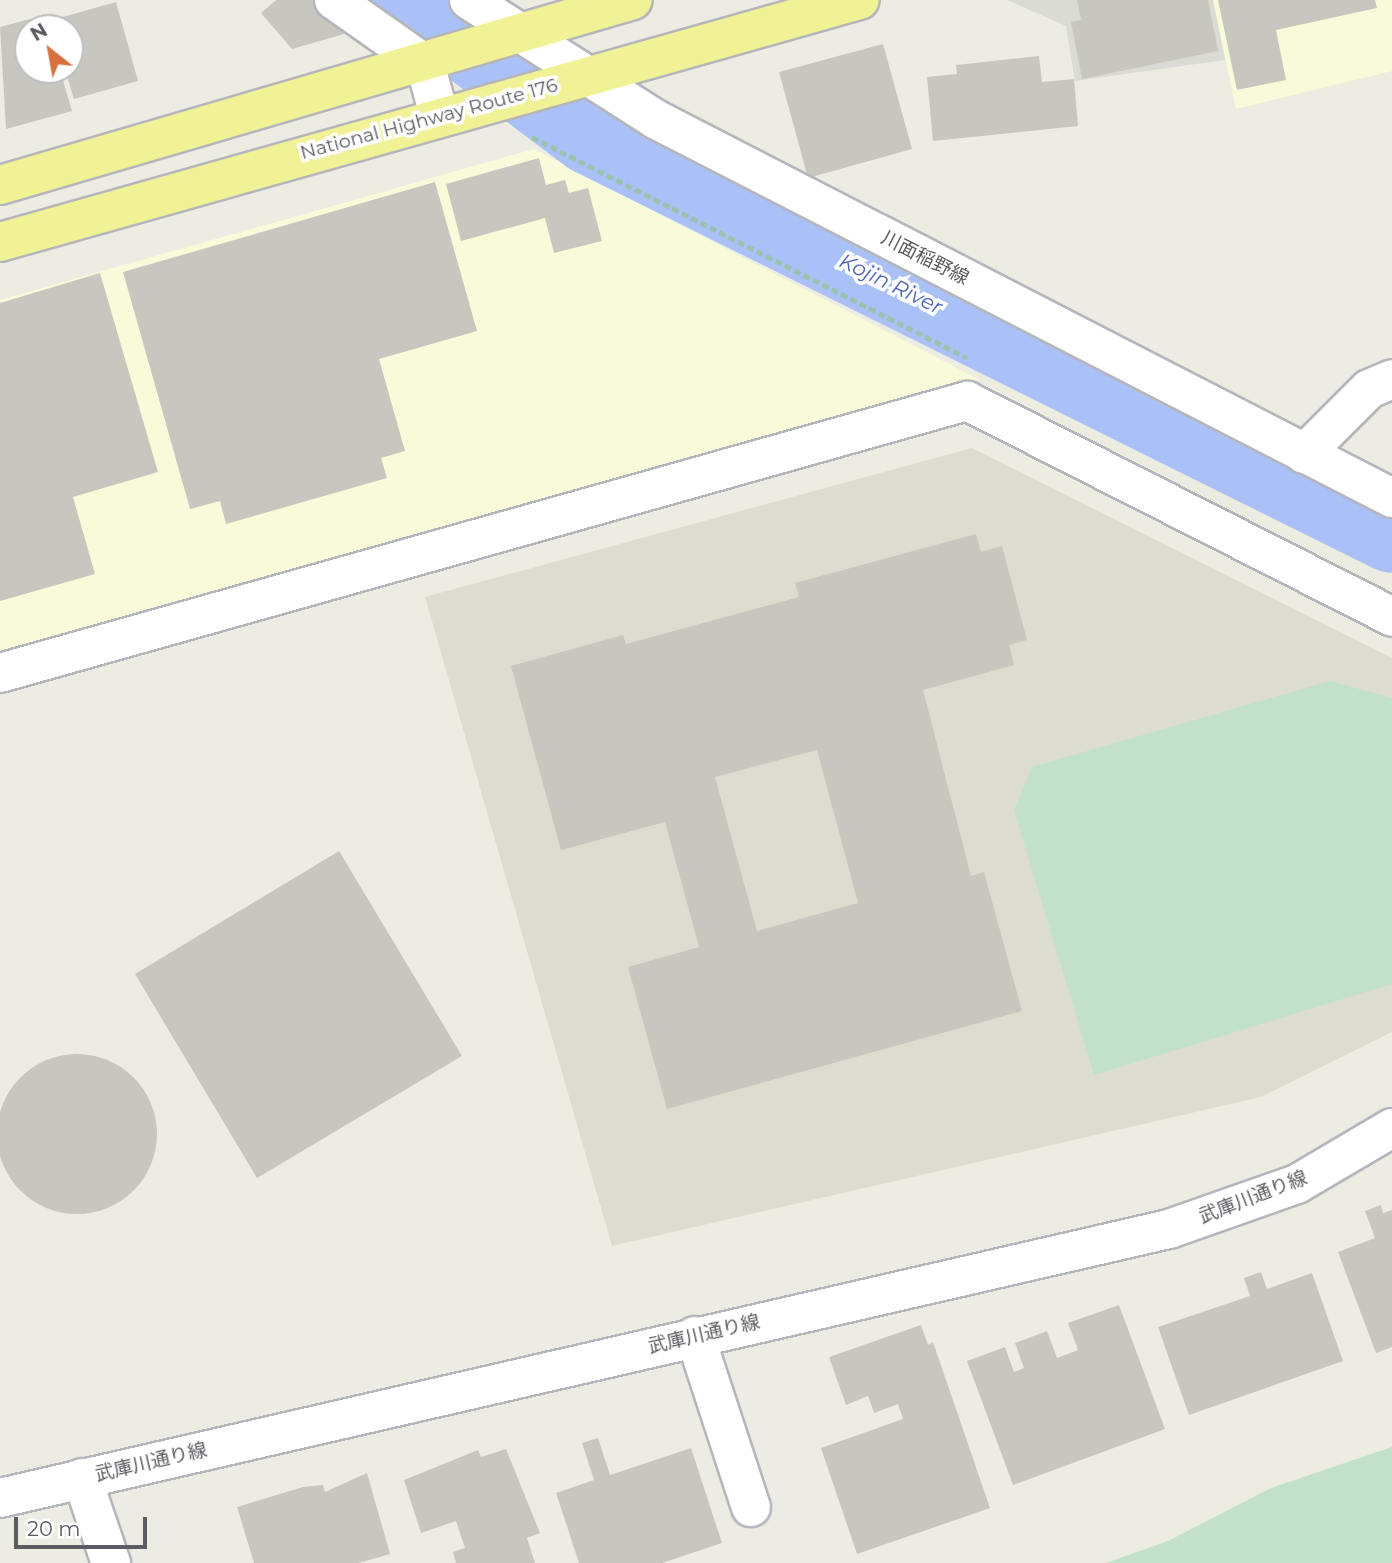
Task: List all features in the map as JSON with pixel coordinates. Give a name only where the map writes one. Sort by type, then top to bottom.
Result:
[{"type":"highway","name":"National Highway Route 176","points":[[0,242],[439,114],[582,78],[860,0]]},
{"type":"highway","points":[[0,185],[518,37],[608,3]]},
{"type":"street","points":[[334,0],[390,39],[437,61],[439,114]]},
{"type":"street","points":[[365,0],[390,39]]},
{"type":"street","name":"川面稲野線","points":[[470,0],[518,37],[582,78],[655,118],[1392,498]]},
{"type":"street","points":[[1304,454],[1368,389],[1392,379]]},
{"type":"street","points":[[0,673],[967,401],[1392,618]]},
{"type":"street","name":"武庫川通り線","points":[[0,1498],[1169,1229],[1297,1184],[1392,1128]]},
{"type":"street","points":[[695,1336],[751,1507]]},
{"type":"street","points":[[82,1478],[111,1563]]},
{"type":"path","points":[[526,134],[971,360]]},
{"type":"shaded area","points":[[1007,0],[1213,0],[1225,60],[1075,81],[1066,26]]},
{"type":"shaded area","points":[[1213,0],[1392,0],[1392,71],[1236,109]]},
{"type":"shaded area","points":[[534,149],[980,380],[0,651],[0,300]]},
{"type":"shaded area","points":[[972,448],[1392,658],[1392,1032],[1261,1097],[612,1246],[425,597]]},
{"type":"shaded area","points":[[1330,681],[1392,698],[1392,984],[1094,1075],[1014,810],[1032,767]]},
{"type":"shaded area","points":[[1392,1447],[1392,1563],[1106,1563],[1168,1541],[1271,1488]]},
{"type":"building","points":[[276,0],[315,0],[344,34],[292,49],[261,13]]},
{"type":"building","points":[[1077,0],[1208,0],[1218,51],[1082,79],[1071,22],[1081,20]]},
{"type":"building","points":[[1218,0],[1375,0],[1377,8],[1276,30],[1286,80],[1237,90]]},
{"type":"building","points":[[116,2],[138,81],[74,99],[69,84],[84,84],[84,14],[73,14]]},
{"type":"building","points":[[14,23],[14,84],[64,84],[72,111],[6,129],[0,27]]},
{"type":"building","points":[[883,44],[912,149],[808,178],[779,72]]},
{"type":"building","points":[[1039,56],[1042,82],[1074,79],[1078,126],[933,141],[927,77],[957,74],[956,65]]},
{"type":"building","points":[[539,158],[546,185],[565,180],[569,193],[588,188],[602,241],[554,253],[545,218],[461,241],[446,184]]},
{"type":"building","points":[[435,182],[477,331],[379,359],[405,451],[381,458],[387,478],[226,524],[220,501],[190,509],[123,272]]},
{"type":"building","points":[[100,273],[158,472],[73,497],[95,574],[0,601],[0,303]]},
{"type":"building","points":[[976,534],[981,552],[1002,546],[1027,640],[1009,645],[1014,665],[923,690],[971,876],[984,872],[1022,1011],[667,1109],[628,967],[699,947],[665,822],[561,850],[511,666],[623,635],[626,644],[799,597],[795,583]],"holes":[[[817,750],[858,903],[757,931],[715,777]]]},
{"type":"building","points":[[339,851],[462,1056],[257,1178],[135,974]]},
{"type":"building","points":[[77,1054],[108,1060],[134,1077],[151,1103],[157,1134],[151,1165],[134,1191],[108,1208],[77,1214],[46,1208],[20,1191],[3,1165],[-3,1134],[3,1103],[20,1077],[46,1060]]},
{"type":"building","points":[[1381,1205],[1383,1213],[1392,1210],[1392,1347],[1376,1353],[1338,1252],[1375,1238],[1365,1211]]},
{"type":"building","points":[[1261,1272],[1267,1289],[1312,1273],[1343,1361],[1189,1415],[1158,1327],[1250,1296],[1244,1278]]},
{"type":"building","points":[[1119,1305],[1165,1429],[1013,1485],[967,1361],[1005,1347],[1014,1372],[1024,1368],[1015,1343],[1047,1331],[1057,1358],[1078,1350],[1068,1323]]},
{"type":"building","points":[[921,1325],[928,1345],[933,1342],[990,1508],[857,1554],[821,1448],[903,1419],[898,1404],[874,1413],[868,1396],[846,1405],[829,1357]]},
{"type":"building","points":[[598,1438],[610,1475],[691,1448],[722,1543],[662,1563],[579,1563],[556,1493],[594,1480],[582,1443]]},
{"type":"building","points":[[506,1449],[540,1533],[527,1538],[535,1563],[456,1563],[453,1552],[465,1548],[456,1521],[421,1533],[404,1480],[478,1450],[481,1457]]},
{"type":"building","points":[[367,1473],[390,1554],[359,1563],[254,1563],[237,1507],[303,1487],[323,1485],[325,1492]]},
{"type":"waterway","name":"Kojin River","points":[[411,0],[591,135],[1392,533]]}]
